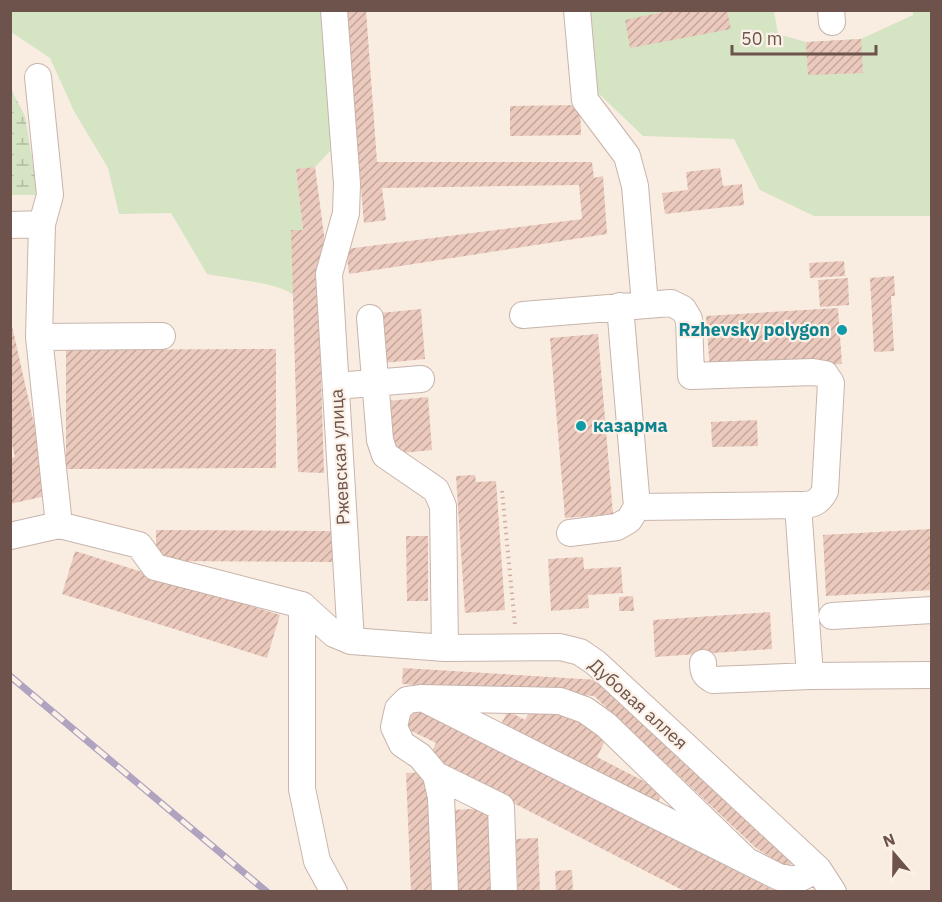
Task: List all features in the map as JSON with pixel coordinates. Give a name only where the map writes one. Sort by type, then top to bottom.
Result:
[{"type":"street","name":"Ржевская улица","points":[[334,10],[347,184],[346,213],[329,274],[351,641]]},
{"type":"street","points":[[577,10],[585,100],[627,156],[635,186],[645,304]]},
{"type":"street","points":[[38,77],[50,195],[42,224],[39,337],[59,525]]},
{"type":"street","points":[[10,225],[42,224]]},
{"type":"street","points":[[523,315],[671,303],[682,309],[689,320],[691,376],[813,372],[825,374],[831,383],[825,491],[819,501],[811,505],[798,506],[637,507]]},
{"type":"street","points":[[570,532],[617,526],[629,520],[637,507],[620,306]]},
{"type":"street","points":[[370,318],[380,440],[386,455],[436,490],[443,506],[445,648]]},
{"type":"street","points":[[39,337],[162,336]]},
{"type":"street","points":[[336,386],[421,379]]},
{"type":"street","points":[[798,506],[810,676]]},
{"type":"street","points":[[10,536],[59,525],[139,545],[155,567],[302,605],[334,634],[351,641]]},
{"type":"street","points":[[302,605],[302,789],[317,861],[334,891]]},
{"type":"street","points":[[832,616],[932,610]]},
{"type":"street","name":"Дубовая аллея","points":[[351,641],[445,648],[560,647],[580,652],[818,869],[833,891]]},
{"type":"street","points":[[703,663],[703,671],[713,680],[932,675]]},
{"type":"street","points":[[422,698],[779,877],[796,880],[818,869]]},
{"type":"street","points":[[504,891],[501,807],[436,775],[420,756],[402,744],[394,727],[398,709],[407,700],[422,698],[560,701],[585,710],[606,725],[747,861]]},
{"type":"street","points":[[436,775],[441,797],[445,891]]},
{"type":"path","points":[[502,491],[517,647]]},
{"type":"green space","points":[[10,11],[322,11],[335,146],[315,167],[296,169],[303,230],[292,230],[293,295],[265,284],[207,274],[171,213],[119,214],[108,168],[74,111],[50,58],[11,32]]},
{"type":"green space","points":[[586,11],[774,11],[778,34],[806,42],[861,39],[913,15],[913,11],[931,11],[931,216],[814,216],[760,190],[734,139],[643,136],[595,90]]},
{"type":"green space","points":[[10,87],[25,116],[38,195],[11,195]]},
{"type":"building","points":[[346,10],[366,10],[377,162],[592,162],[594,178],[603,176],[607,234],[349,274],[346,249],[582,219],[579,185],[382,188],[386,220],[364,223]]},
{"type":"building","points":[[673,10],[727,10],[731,29],[630,48],[625,20]]},
{"type":"building","points":[[861,39],[863,73],[808,75],[806,42]]},
{"type":"building","points":[[580,105],[581,135],[510,136],[510,106]]},
{"type":"building","points":[[315,167],[325,243],[318,278],[324,473],[298,472],[291,230],[303,230],[296,169]]},
{"type":"building","points":[[720,168],[723,186],[742,184],[744,205],[665,214],[662,193],[688,190],[686,172]]},
{"type":"building","points":[[844,261],[845,276],[810,278],[809,263]]},
{"type":"building","points":[[894,276],[895,296],[891,296],[894,351],[874,352],[870,278]]},
{"type":"building","points":[[848,278],[849,305],[820,307],[818,280]]},
{"type":"building","points":[[838,308],[842,364],[710,372],[706,316]]},
{"type":"building","points":[[421,309],[425,359],[384,363],[380,313]]},
{"type":"building","points":[[10,317],[50,495],[10,504],[10,458],[15,457],[10,436]]},
{"type":"building","name":"казарма","points":[[598,334],[613,514],[565,518],[550,338]]},
{"type":"building","points":[[276,349],[276,468],[66,469],[66,350]]},
{"type":"building","points":[[428,397],[432,450],[392,454],[388,401]]},
{"type":"building","points":[[757,420],[758,446],[712,447],[711,422]]},
{"type":"building","points":[[475,475],[476,482],[496,481],[505,610],[465,613],[456,476]]},
{"type":"building","points":[[932,529],[932,590],[826,596],[823,535]]},
{"type":"building","points":[[156,530],[332,531],[332,562],[156,561]]},
{"type":"building","points":[[406,536],[428,536],[428,601],[407,601]]},
{"type":"building","points":[[75,551],[280,615],[267,658],[62,594]]},
{"type":"building","points":[[583,557],[584,569],[621,567],[623,593],[588,595],[589,608],[551,611],[548,559]]},
{"type":"building","points":[[633,596],[634,611],[619,611],[619,597]]},
{"type":"building","points":[[770,612],[772,649],[655,657],[653,620]]},
{"type":"building","points":[[403,668],[599,680],[796,857],[788,868],[756,848],[594,696],[402,684]]},
{"type":"building","points":[[534,704],[556,709],[608,735],[597,757],[663,791],[656,806],[500,726],[508,711],[525,720]]},
{"type":"building","points":[[412,705],[777,892],[686,892],[428,759],[436,743],[401,726]]},
{"type":"building","points":[[427,772],[432,892],[411,892],[406,773]]},
{"type":"building","points":[[490,808],[493,892],[456,892],[453,810]]},
{"type":"building","points":[[538,838],[540,892],[518,892],[516,839]]},
{"type":"building","points":[[572,870],[573,892],[556,892],[555,871]]},
{"type":"railway","points":[[10,676],[267,892]]},
{"type":"place","name":"Rzhevsky polygon","points":[[842,330]]},
{"type":"place","name":"казарма","points":[[581,426]]}]
